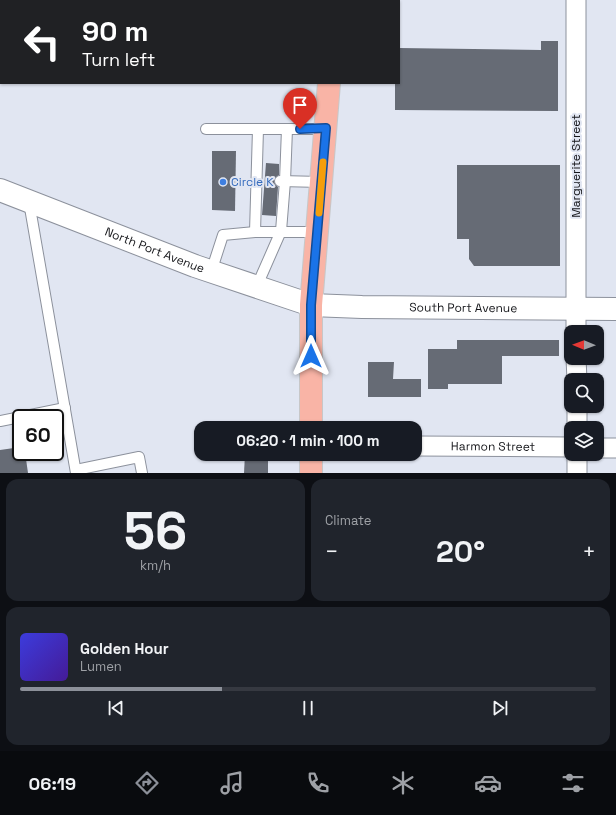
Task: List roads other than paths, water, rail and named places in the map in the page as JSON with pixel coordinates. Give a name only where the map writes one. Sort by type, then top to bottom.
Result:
[{"type":"main road","points":[[311,421],[311,305],[329,84]]},
{"type":"main road","name":"North Port Avenue","points":[[0,190],[211,272],[311,305]]},
{"type":"main road","name":"South Port Avenue","points":[[311,305],[362,308],[616,309]]},
{"type":"main road","points":[[311,461],[311,473]]},
{"type":"street","name":"Marguerite Street","points":[[576,0],[576,325]]},
{"type":"street","name":"Harmon Street","points":[[422,446],[564,447]]},
{"type":"street","points":[[604,448],[616,448]]},
{"type":"street","points":[[577,461],[577,473]]},
{"type":"lane","points":[[206,129],[326,128]]},
{"type":"lane","points":[[255,232],[260,195],[258,129]]},
{"type":"lane","points":[[256,288],[281,231],[281,196],[287,129]]},
{"type":"lane","points":[[282,181],[321,182]]},
{"type":"lane","points":[[29,202],[76,471],[140,458],[142,473]]},
{"type":"lane","points":[[211,272],[223,235],[281,231],[317,232]]},
{"type":"lane","points":[[0,421],[65,408]]},
{"type":"place","name":"Circle K","points":[[223,182]]}]
